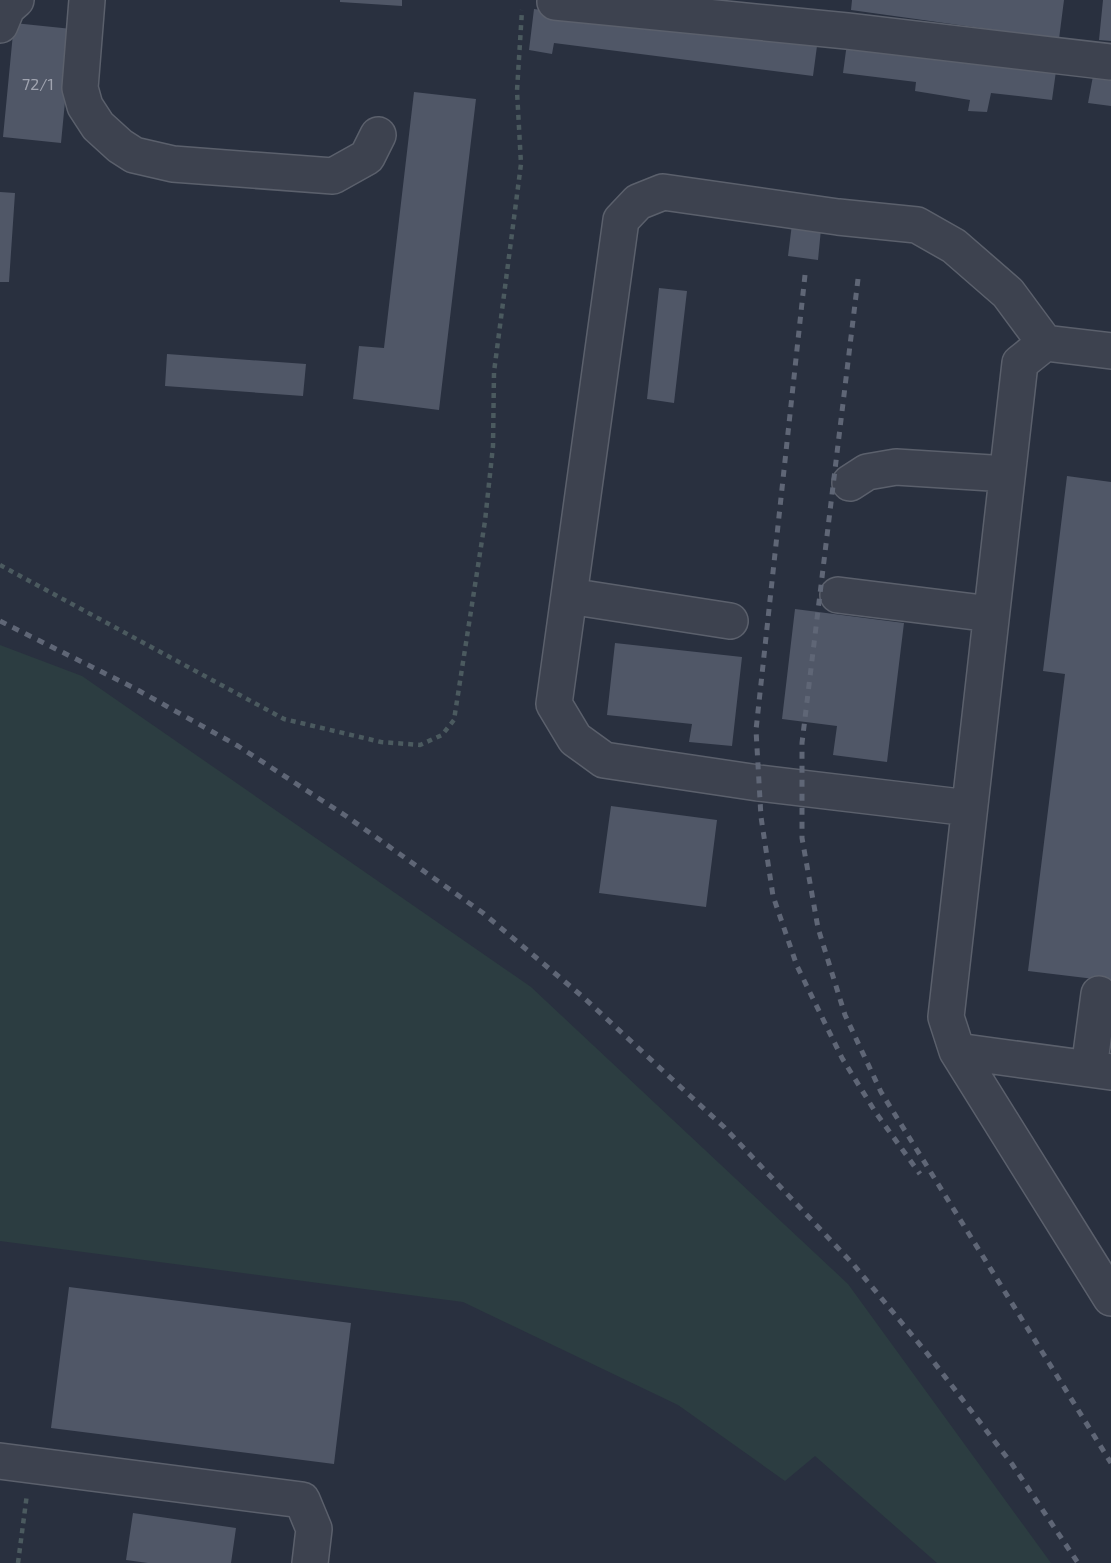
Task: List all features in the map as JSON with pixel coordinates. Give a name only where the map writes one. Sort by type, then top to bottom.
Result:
[{"type":"lane","points":[[0,25],[7,8],[16,0]]},
{"type":"lane","points":[[87,0],[80,75],[85,106],[98,126],[134,155],[173,164],[333,176],[366,157],[378,135]]},
{"type":"lane","points":[[539,1],[841,16],[1111,62]]},
{"type":"lane","points":[[969,808],[758,783],[604,760],[575,739],[554,704],[621,220],[638,202],[663,192],[838,217],[916,225],[954,246],[1009,293],[1045,343]]},
{"type":"lane","points":[[1111,351],[1045,343],[1020,363],[946,1017],[957,1051],[1111,1298]]},
{"type":"lane","points":[[850,483],[867,472],[896,467],[1007,474]]},
{"type":"lane","points":[[569,596],[730,621]]},
{"type":"lane","points":[[838,596],[992,614]]},
{"type":"lane","points":[[957,1051],[1100,1070],[1099,994]]},
{"type":"lane","points":[[15,1463],[302,1500],[314,1529],[310,1563]]},
{"type":"path","points":[[0,565],[284,719],[381,742],[420,745],[442,735],[454,720],[485,522],[493,446],[495,372],[521,164],[517,92],[539,1]]},
{"type":"path","points":[[15,1463],[18,1563]]},
{"type":"shaded area","points":[[0,645],[82,676],[531,987],[848,1284],[1051,1563],[937,1563],[815,1456],[785,1481],[678,1405],[463,1302],[0,1241]]},
{"type":"building","points":[[402,0],[402,6],[340,2]]},
{"type":"building","points":[[852,0],[1064,0],[1059,39],[851,10]]},
{"type":"building","points":[[1103,0],[1111,0],[1111,41],[1099,40]]},
{"type":"building","points":[[534,9],[817,46],[813,76],[554,43],[552,54],[529,50]]},
{"type":"building","points":[[14,23],[72,29],[61,143],[3,137]]},
{"type":"building","points":[[847,43],[1056,71],[1052,100],[991,93],[987,112],[968,111],[970,100],[915,91],[916,82],[843,73]]},
{"type":"building","points":[[1093,76],[1111,78],[1111,106],[1088,103]]},
{"type":"building","points":[[414,92],[476,99],[439,410],[353,399],[359,346],[384,348]]},
{"type":"building","points":[[0,192],[15,193],[9,282],[0,282]]},
{"type":"building","points":[[793,216],[822,219],[818,260],[788,256]]},
{"type":"building","points":[[659,288],[687,291],[674,403],[647,399]]},
{"type":"building","points":[[167,354],[306,364],[303,396],[165,386]]},
{"type":"building","points":[[1067,476],[1111,482],[1111,981],[1028,971],[1065,674],[1043,671]]},
{"type":"building","points":[[795,609],[904,623],[887,762],[833,755],[837,726],[782,719]]},
{"type":"building","points":[[615,643],[742,657],[732,746],[689,742],[692,724],[607,715]]},
{"type":"building","points":[[611,806],[717,820],[706,907],[599,893]]},
{"type":"building","points":[[69,1287],[351,1323],[334,1464],[51,1428]]},
{"type":"building","points":[[133,1513],[236,1528],[231,1563],[148,1563],[126,1560]]},
{"type":"railway","points":[[805,275],[756,730],[761,817],[773,896],[797,966],[842,1058],[876,1113],[920,1174]]},
{"type":"railway","points":[[858,279],[802,743],[802,838],[818,928],[845,1015],[881,1092],[1111,1463]]},
{"type":"railway","points":[[0,621],[134,688],[238,746],[346,816],[483,913],[583,997],[724,1127],[853,1264],[926,1352],[1012,1464],[1078,1563]]}]
